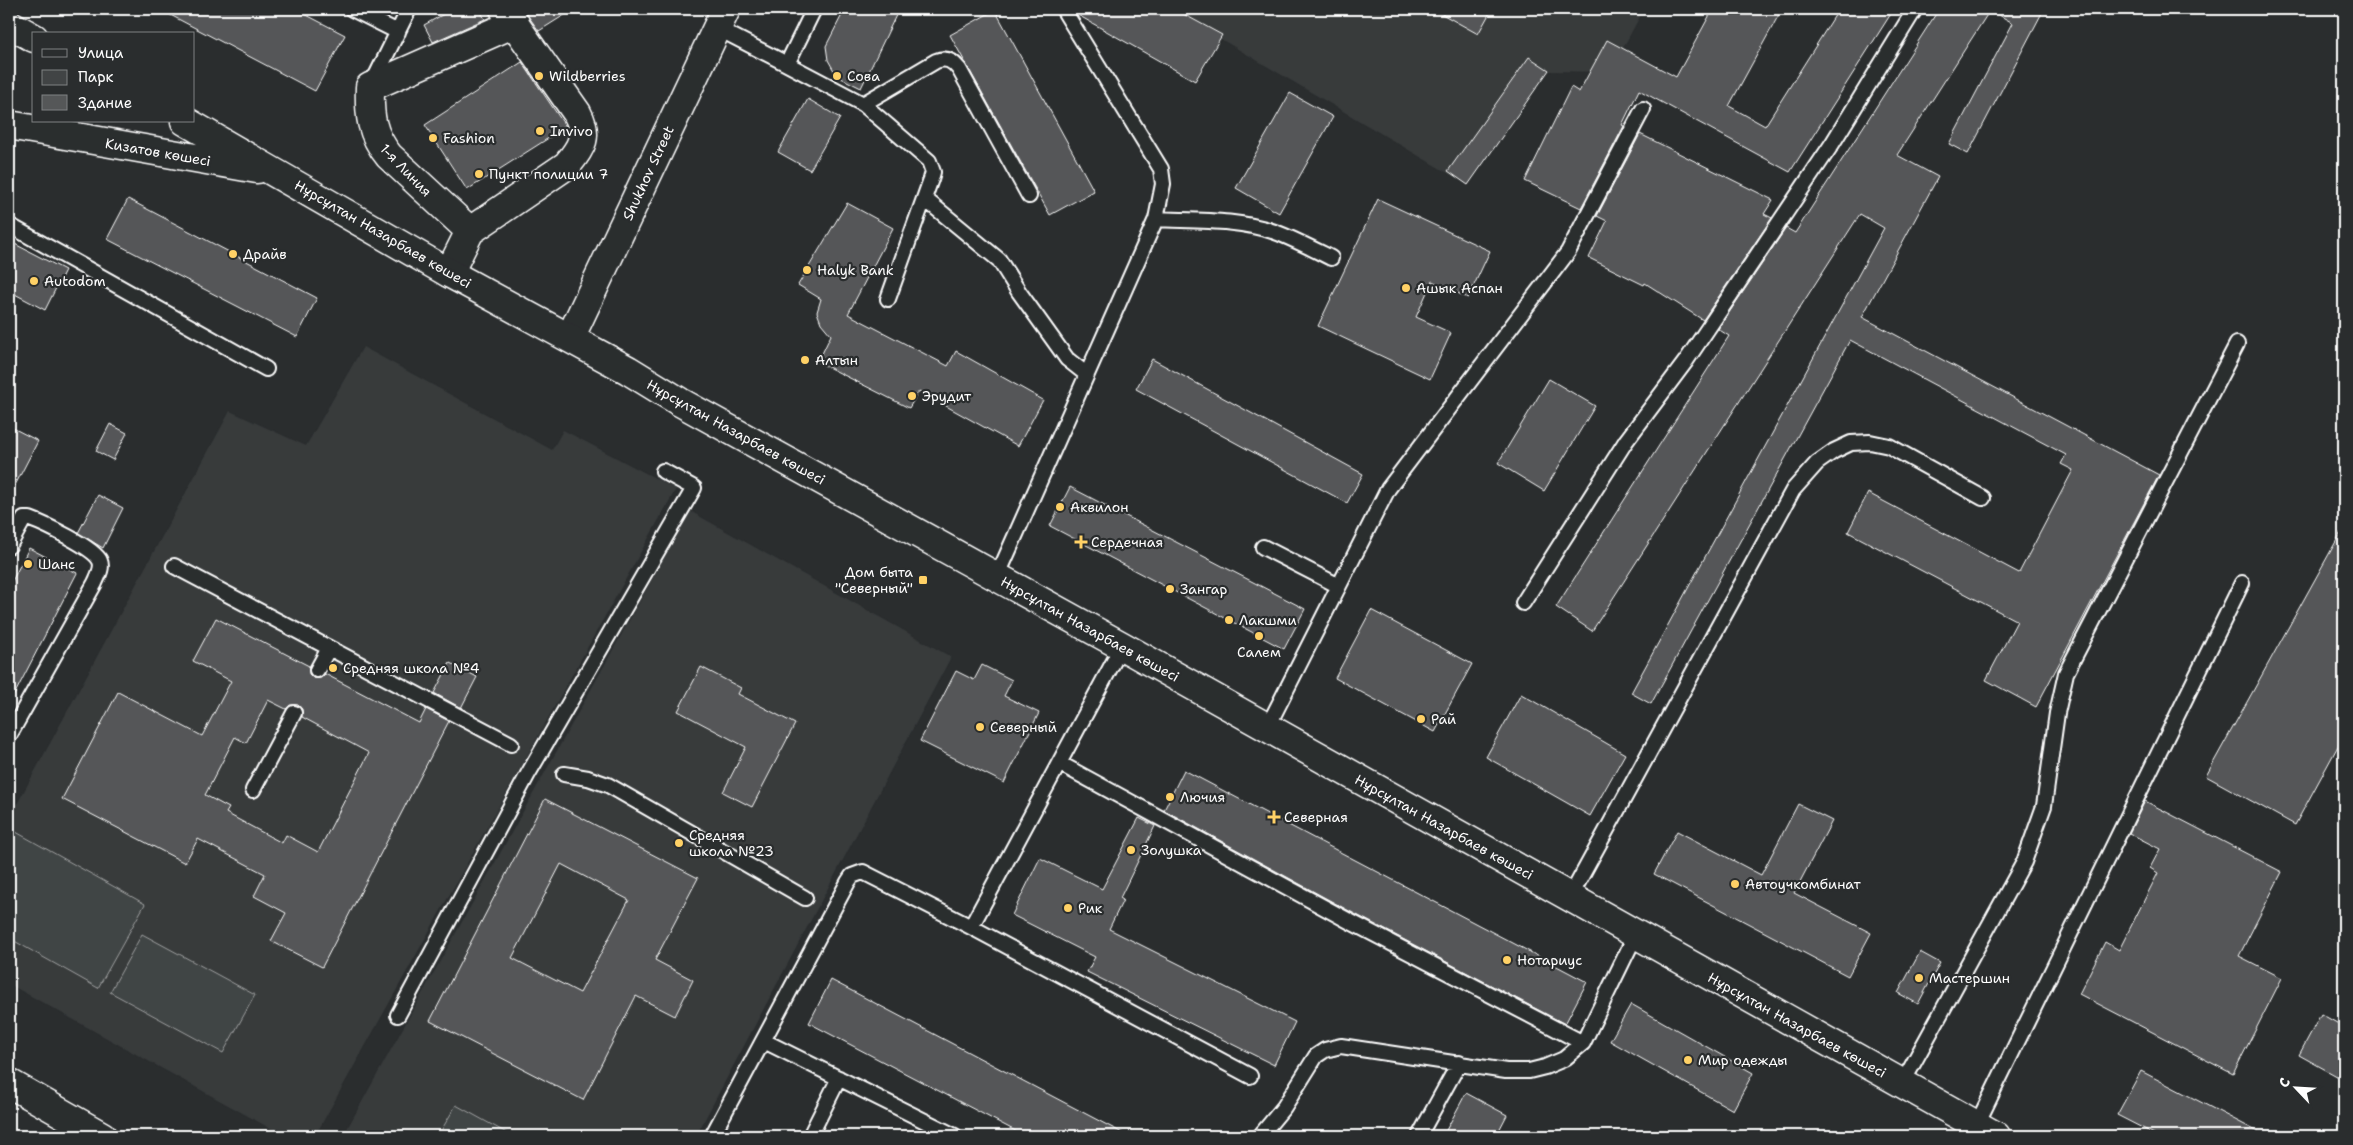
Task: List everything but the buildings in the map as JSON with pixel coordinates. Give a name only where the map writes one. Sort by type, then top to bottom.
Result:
[{"type":"main road","points":[[370,88],[510,16],[577,113],[584,130],[583,140],[577,153],[567,165],[470,231],[449,273]]},
{"type":"main road","name":"Shukhov Street","points":[[570,338],[721,18]]},
{"type":"main road","points":[[9,24],[32,37]]},
{"type":"main road","name":"1-я Линия","points":[[370,88],[371,123],[381,146],[389,156],[470,231]]},
{"type":"main road","name":"Нұрсұлтан Назарбаев көшесі","points":[[187,122],[449,273],[570,338],[689,407],[997,576],[1986,1131]]},
{"type":"main road","name":"Кизатов көшесі","points":[[9,125],[278,173]]},
{"type":"main road","points":[[9,1083],[102,1136]]},
{"type":"lane","points":[[352,9],[398,32]]},
{"type":"lane","points":[[370,88],[409,9]]},
{"type":"lane","points":[[787,64],[814,9]]},
{"type":"lane","points":[[997,576],[1156,219],[1164,184],[1161,169],[1063,9]]},
{"type":"lane","points":[[1523,603],[1626,441],[1686,361],[1832,144],[1915,9]]},
{"type":"lane","points":[[721,18],[787,64],[863,104],[929,161],[933,172],[925,199],[888,299]]},
{"type":"lane","points":[[863,104],[936,61],[944,59],[952,62],[959,69],[1029,196]]},
{"type":"lane","points":[[1267,728],[1388,489],[1568,252],[1643,109]]},
{"type":"lane","points":[[925,199],[999,260],[1019,292],[1068,359],[1086,374]]},
{"type":"lane","points":[[1156,219],[1219,222],[1258,227],[1287,237],[1331,258]]},
{"type":"lane","points":[[9,225],[266,369]]},
{"type":"lane","points":[[1902,1084],[2024,862],[2044,806],[2057,713],[2066,673],[2237,344]]},
{"type":"lane","points":[[1570,897],[1793,490],[1817,463],[1834,451],[1851,443],[1870,442],[1889,446],[1984,498]]},
{"type":"lane","points":[[398,1015],[528,774],[694,488],[663,471]]},
{"type":"lane","points":[[9,518],[24,518],[36,522],[89,549],[99,558],[101,570],[9,736]]},
{"type":"lane","points":[[9,546],[24,518]]},
{"type":"lane","points":[[1263,547],[1339,586]]},
{"type":"lane","points":[[174,566],[511,744]]},
{"type":"lane","points":[[1986,1131],[2242,583]]},
{"type":"lane","points":[[971,927],[1122,646]]},
{"type":"lane","points":[[316,670],[328,648]]},
{"type":"lane","points":[[253,790],[294,713]]},
{"type":"lane","points":[[1059,763],[1348,921],[1583,1043]]},
{"type":"lane","points":[[564,774],[588,778],[608,785],[805,898]]},
{"type":"lane","points":[[712,1136],[848,882],[858,873],[869,874],[1250,1076]]},
{"type":"lane","points":[[1260,1136],[1284,1107],[1316,1056],[1333,1047],[1341,1046],[1484,1068],[1529,1071],[1564,1059],[1583,1043],[1636,934]]},
{"type":"lane","points":[[764,1041],[955,1136]]},
{"type":"lane","points":[[1419,1136],[1458,1063]]},
{"type":"lane","points":[[810,1136],[839,1078]]},
{"type":"shaded area","points":[[1170,9],[1644,9],[1610,72],[1549,71],[1468,185]]},
{"type":"shaded area","name":"Средняя школа №4","points":[[363,347],[552,450],[563,430],[676,489],[315,1136],[284,1136],[9,984],[9,819],[230,411],[306,446]]},
{"type":"shaded area","name":"Средняя школа №23","points":[[690,511],[951,657],[696,1136],[343,1136]]},
{"type":"green space","points":[[16,832],[145,904],[98,988],[9,938],[9,844]]},
{"type":"green space","points":[[142,934],[255,995],[223,1053],[110,992]]},
{"type":"green space","points":[[456,1105],[512,1136],[438,1136]]},
{"type":"place","name":"Wildberries","points":[[539,76]]},
{"type":"place","name":"Сова","points":[[837,76]]},
{"type":"place","name":"Invivo","points":[[540,131]]},
{"type":"place","name":"Fashion","points":[[433,138]]},
{"type":"place","name":"Пункт полиции 7","points":[[479,174]]},
{"type":"place","name":"Драйв","points":[[233,254]]},
{"type":"place","name":"Halyk Bank","points":[[807,270]]},
{"type":"place","name":"Autodom","points":[[34,281]]},
{"type":"place","name":"Ашык Аспан","points":[[1406,288]]},
{"type":"place","name":"Алтын","points":[[805,360]]},
{"type":"place","name":"Эрудит","points":[[912,396]]},
{"type":"place","name":"Аквилон","points":[[1060,507]]},
{"type":"place","name":"Сердечная","points":[[1081,542]]},
{"type":"place","name":"Шанс","points":[[28,564]]},
{"type":"place","name":"Дом быта \"Северный\"","points":[[923,580]]},
{"type":"place","name":"Зангар","points":[[1170,589]]},
{"type":"place","name":"Лакшми","points":[[1229,620]]},
{"type":"place","name":"Салем","points":[[1259,636]]},
{"type":"place","name":"Средняя школа №4","points":[[333,668]]},
{"type":"place","name":"Рай","points":[[1421,719]]},
{"type":"place","name":"Северный","points":[[980,727]]},
{"type":"place","name":"Лючия","points":[[1170,797]]},
{"type":"place","name":"Северная","points":[[1274,817]]},
{"type":"place","name":"Средняя школа №23","points":[[679,843]]},
{"type":"place","name":"Золушка","points":[[1131,850]]},
{"type":"place","name":"Автоучкомбинат","points":[[1735,884]]},
{"type":"place","name":"Рик","points":[[1068,908]]},
{"type":"place","name":"Нотариус","points":[[1507,960]]},
{"type":"place","name":"Мастершин","points":[[1919,978]]},
{"type":"place","name":"Мир одежды","points":[[1688,1060]]}]
